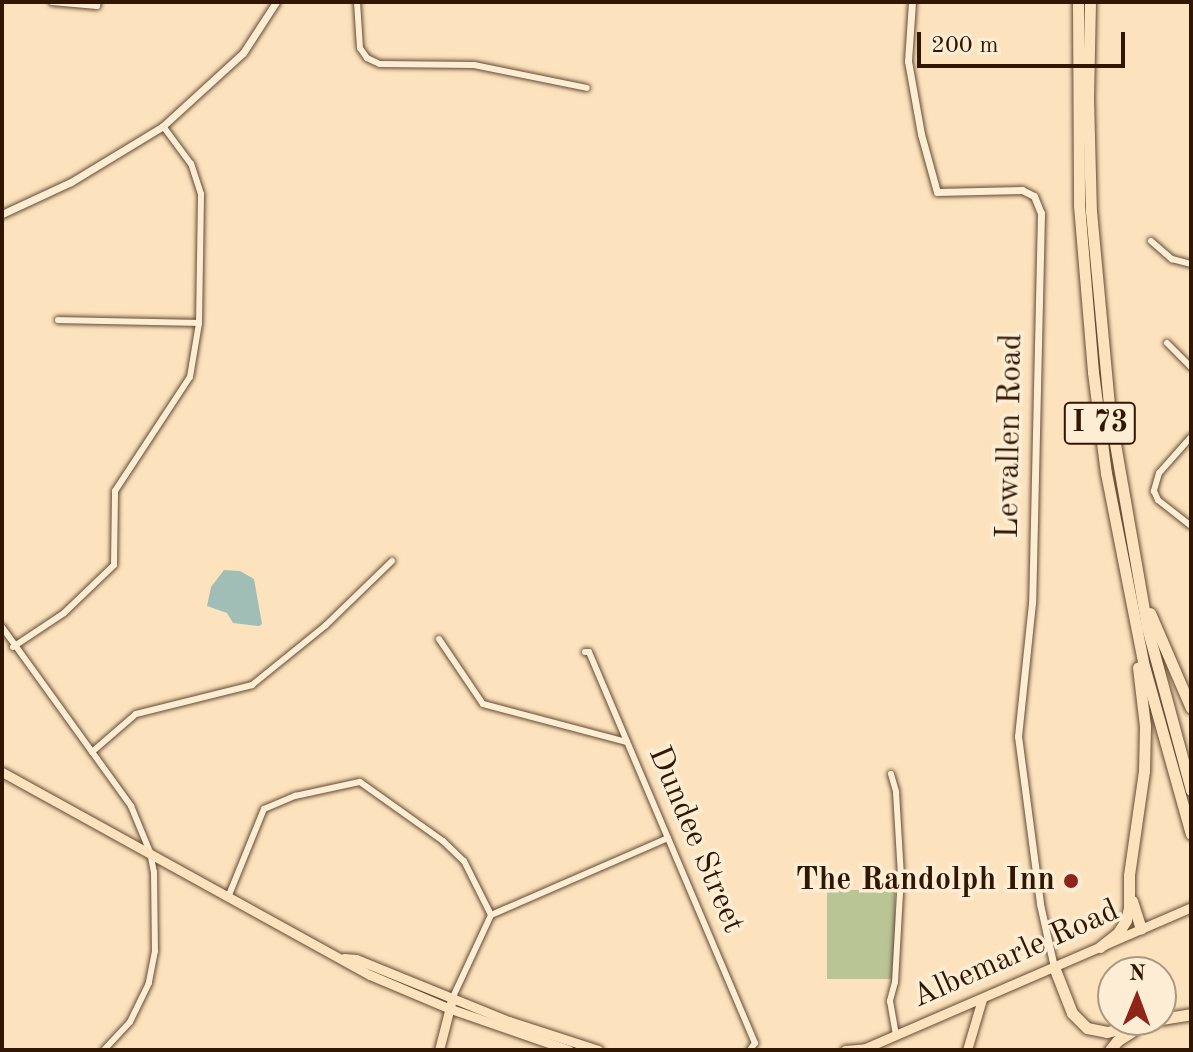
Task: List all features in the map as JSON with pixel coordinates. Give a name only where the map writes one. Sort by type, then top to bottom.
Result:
[{"type":"highway","name":"I 73","points":[[1078,2],[1079,205],[1106,473],[1129,599],[1191,834]]},
{"type":"highway","name":"I 73","points":[[1090,2],[1088,99],[1095,274],[1110,415],[1136,573],[1161,685],[1191,790]]},
{"type":"highway","points":[[1136,573],[1161,643],[1191,708]]},
{"type":"highway","points":[[1100,947],[1126,920],[1144,771],[1145,726],[1129,599]]},
{"type":"highway","points":[[1129,893],[1141,929]]},
{"type":"highway","points":[[1054,967],[1072,1013],[1087,1028],[1097,1030]]},
{"type":"main road","points":[[2,772],[344,958],[356,959],[450,1004],[569,1050]]},
{"type":"main road","name":"Albemarle Road","points":[[845,1050],[864,1049],[1191,907]]},
{"type":"main road","points":[[967,1050],[982,999]]},
{"type":"main road","points":[[439,1050],[450,1004]]},
{"type":"main road","points":[[450,1004],[598,1050]]},
{"type":"street","points":[[52,2],[97,6],[98,2]]},
{"type":"street","points":[[2,214],[71,182],[163,126],[243,53],[276,2]]},
{"type":"street","points":[[357,2],[360,48],[367,58],[380,64],[474,65],[587,88]]},
{"type":"street","name":"Lewallen Road","points":[[912,2],[908,61],[921,134],[937,192],[1022,190],[1034,196],[1041,213],[1032,603],[1018,736],[1040,904],[1054,967]]},
{"type":"street","points":[[13,647],[64,613],[114,565],[115,491],[190,377],[199,323],[201,194],[191,164],[163,126]]},
{"type":"street","points":[[1151,241],[1172,259],[1191,264]]},
{"type":"street","points":[[58,320],[199,323]]},
{"type":"street","points":[[1167,343],[1191,367]]},
{"type":"street","points":[[1191,437],[1159,473],[1154,491],[1158,500],[1191,526]]},
{"type":"street","points":[[92,752],[136,714],[154,707],[252,685],[326,625],[392,561]]},
{"type":"street","points":[[2,627],[13,647],[131,806],[150,852],[154,872],[155,951],[149,983],[130,1022],[104,1050]]},
{"type":"street","points":[[439,639],[483,704],[627,742]]},
{"type":"street","name":"Dundee Street","points":[[585,652],[589,652],[755,1043],[750,1050]]},
{"type":"street","points":[[891,774],[896,792],[901,875],[895,982],[890,1001],[896,1035]]},
{"type":"street","points":[[229,895],[264,809],[295,796],[360,782],[443,841],[464,861],[491,915]]},
{"type":"street","points":[[450,1004],[491,915],[668,838]]},
{"type":"green space","points":[[827,890],[895,890],[895,979],[827,979]]},
{"type":"water","points":[[224,570],[240,571],[254,579],[262,624],[259,626],[233,623],[227,613],[207,606],[211,587]]},
{"type":"place","name":"The Randolph Inn","points":[[1071,881]]}]
